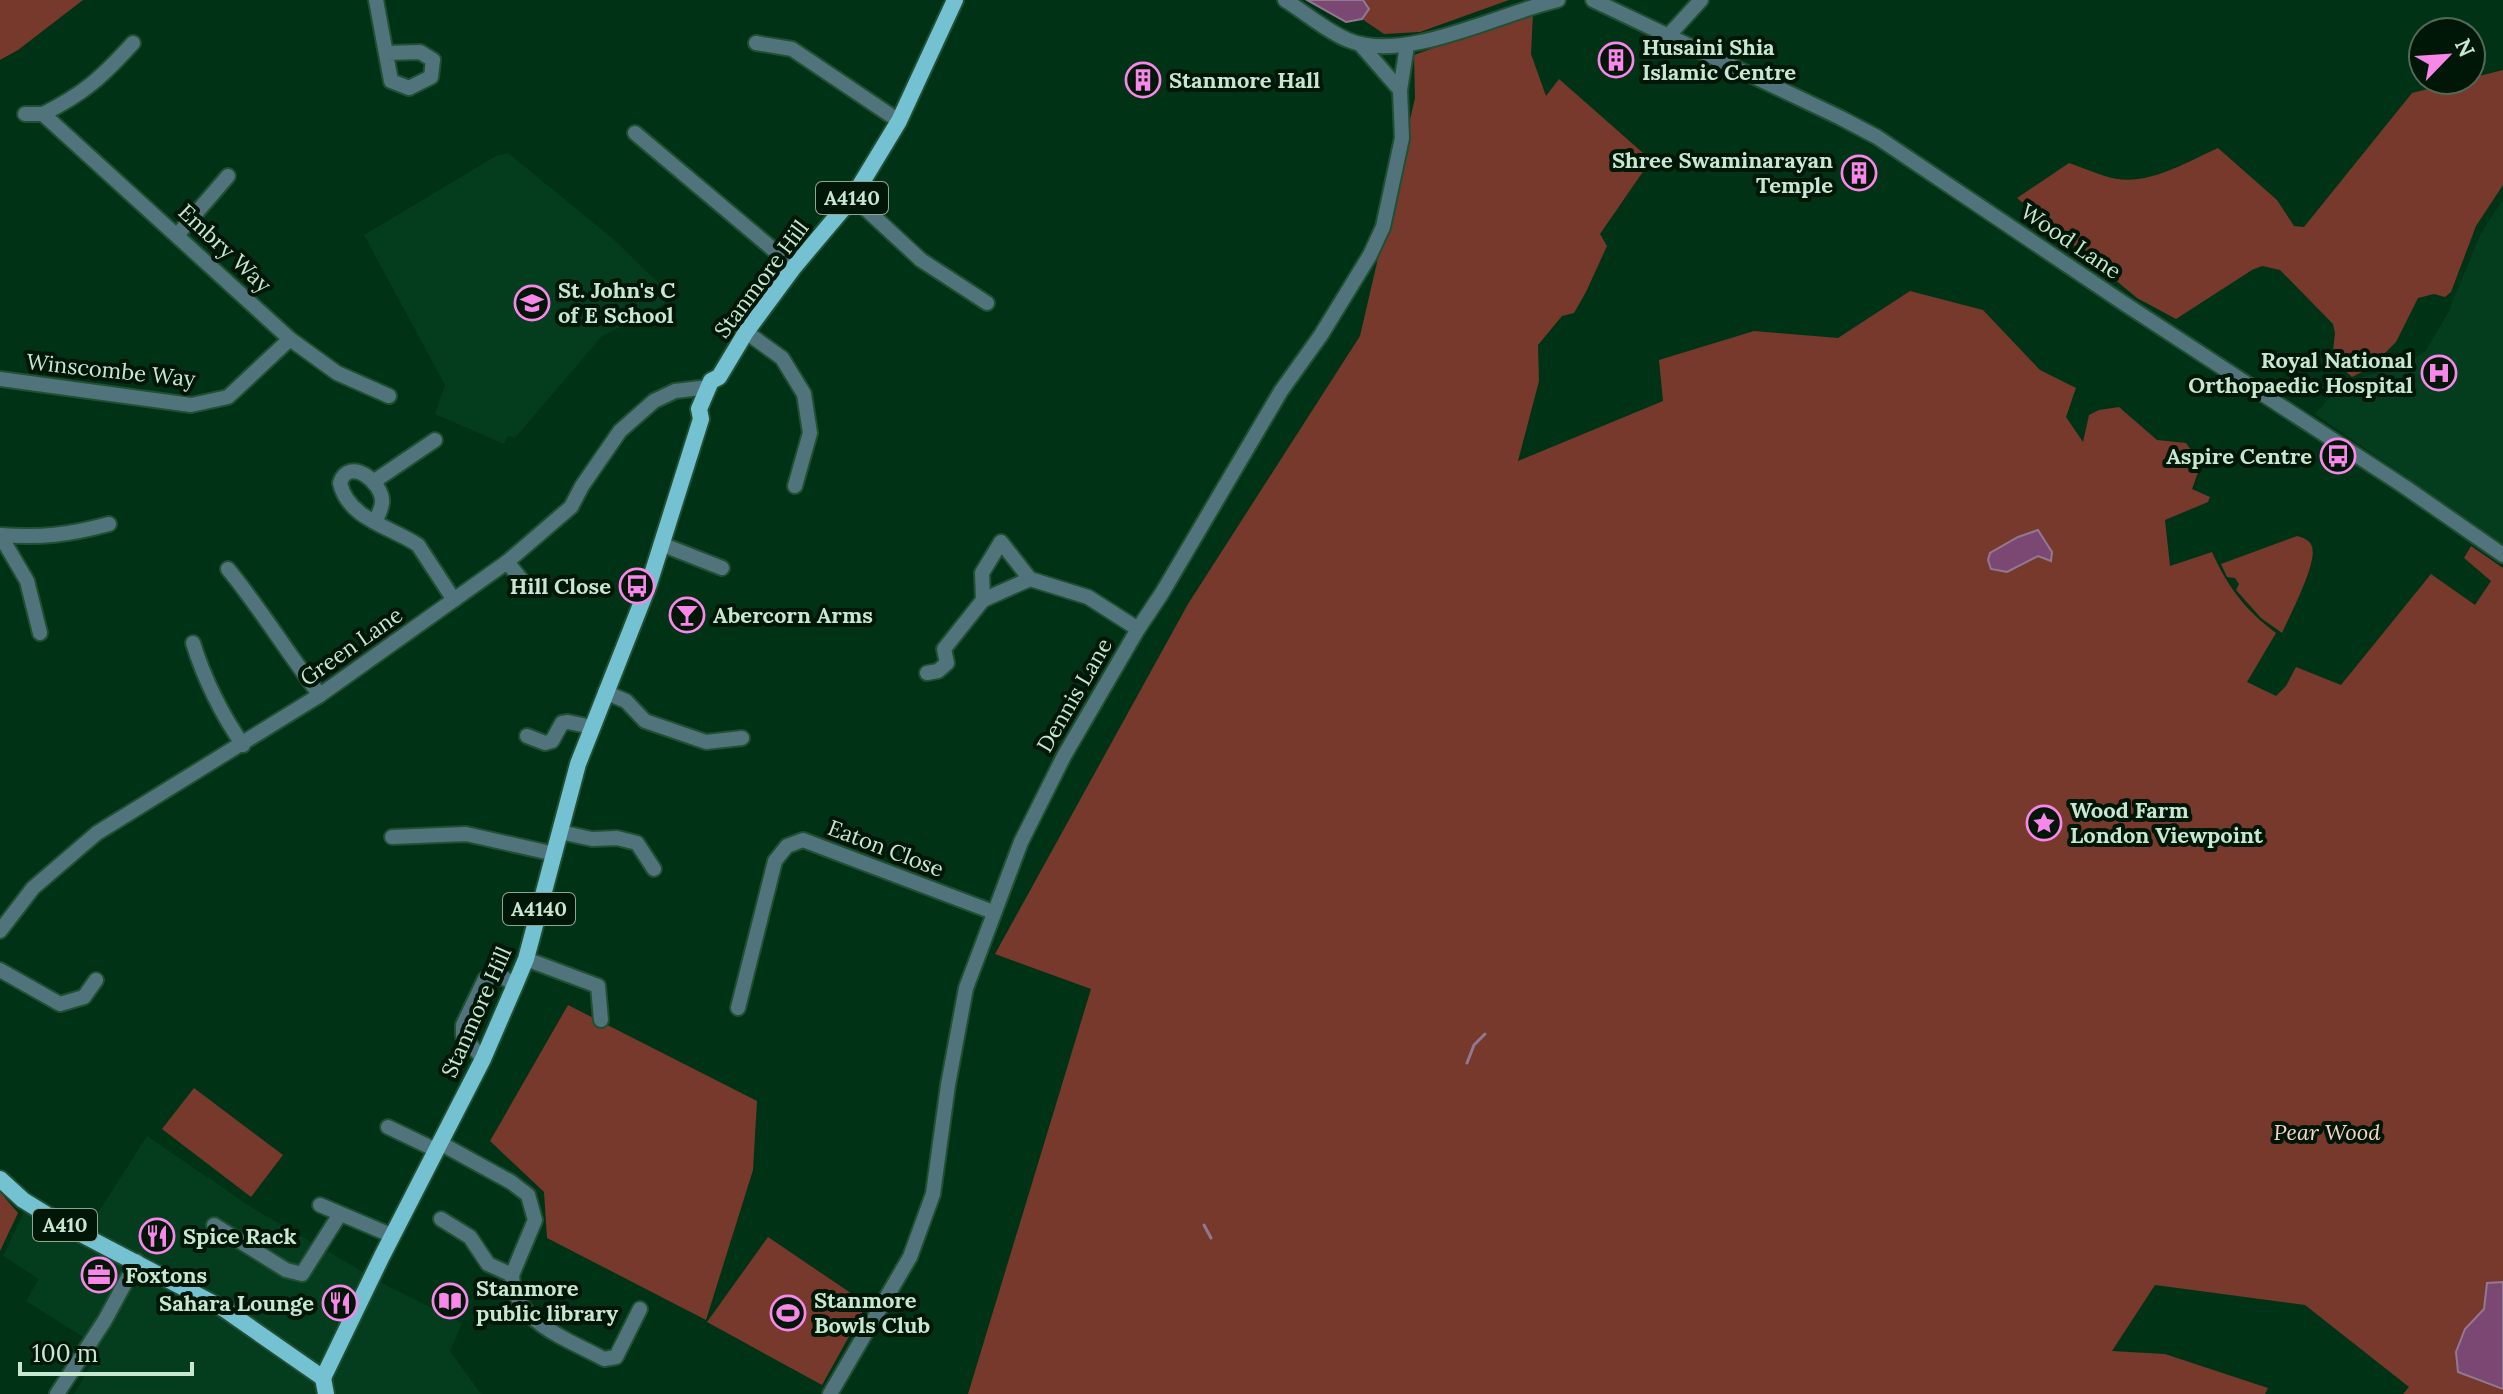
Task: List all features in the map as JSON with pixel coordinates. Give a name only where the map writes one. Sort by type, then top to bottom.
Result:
[{"type":"main road","name":"Stanmore Hill","points":[[325,1386],[393,1236],[483,1059],[526,959],[578,764],[649,584],[701,419],[699,409],[746,332],[794,267],[853,197],[899,121],[955,0]]},
{"type":"main road","name":"A410","points":[[0,1179],[23,1200],[62,1224],[224,1309],[325,1386]]},
{"type":"street","points":[[1285,0],[1335,33],[1375,47],[1407,46],[1558,0]]},
{"type":"street","name":"Wood Lane","points":[[1593,0],[1877,137],[2503,555]]},
{"type":"street","points":[[1669,35],[1701,0]]},
{"type":"street","points":[[375,1],[386,53]]},
{"type":"street","points":[[25,114],[43,114],[77,97],[103,76],[133,43]]},
{"type":"street","points":[[756,43],[792,49],[899,121]]},
{"type":"street","points":[[1360,44],[1400,90]]},
{"type":"street","name":"Dennis Lane","points":[[830,1394],[910,1257],[933,1194],[948,1085],[966,988],[1021,842],[1064,756],[1138,629],[1281,391],[1321,335],[1370,255],[1383,227],[1402,138],[1400,90],[1407,46]]},
{"type":"street","name":"Embry Way","points":[[43,114],[290,339],[337,373],[389,396]]},
{"type":"street","points":[[635,133],[794,267]]},
{"type":"street","points":[[178,234],[228,176]]},
{"type":"street","points":[[853,197],[921,260],[987,303]]},
{"type":"street","points":[[746,332],[782,358],[804,394],[810,433],[795,486]]},
{"type":"street","name":"Winscombe Way","points":[[0,379],[191,405],[228,397],[290,339]]},
{"type":"street","name":"Green Lane","points":[[0,931],[33,888],[97,833],[320,695],[507,562],[571,507],[620,431],[654,401],[668,393],[714,382]]},
{"type":"street","points":[[373,482],[435,440]]},
{"type":"street","points":[[375,522],[382,496],[373,482],[364,474],[352,471],[343,475],[340,483],[350,504],[375,522],[418,545],[454,600]]},
{"type":"street","points":[[0,535],[37,537],[71,534],[109,524]]},
{"type":"street","points":[[0,535],[27,581],[40,633]]},
{"type":"street","points":[[983,600],[982,573],[1001,542],[1030,579],[1088,597],[1138,629]]},
{"type":"street","points":[[661,544],[722,568]]},
{"type":"street","points":[[507,562],[528,588]]},
{"type":"street","points":[[228,569],[320,695]]},
{"type":"street","points":[[927,673],[938,671],[947,663],[944,649],[983,600],[1030,579]]},
{"type":"street","points":[[193,643],[206,684],[243,745]]},
{"type":"street","points":[[605,692],[626,701],[645,721],[706,742],[742,738]]},
{"type":"street","points":[[527,736],[545,743],[552,741],[562,723],[592,727]]},
{"type":"street","points":[[560,832],[592,839],[617,838],[637,843],[654,869]]},
{"type":"street","points":[[392,837],[466,834],[555,854]]},
{"type":"street","name":"Eaton Close","points":[[738,1008],[775,861],[787,846],[803,840],[993,912]]},
{"type":"street","points":[[526,959],[598,986],[601,1020]]},
{"type":"street","points":[[0,970],[60,1004],[84,997],[96,980]]},
{"type":"street","points":[[483,1059],[463,1036],[463,1025],[485,979],[506,978],[515,985]]},
{"type":"street","points":[[388,1127],[511,1182],[528,1195],[535,1220],[512,1275],[520,1306],[530,1318],[604,1359],[616,1357],[640,1309]]},
{"type":"street","points":[[320,1205],[393,1236]]},
{"type":"street","points":[[214,1225],[286,1270],[302,1274],[340,1214]]},
{"type":"street","points":[[441,1219],[470,1237],[488,1264],[512,1275]]},
{"type":"street","points":[[57,1394],[105,1320],[137,1261]]},
{"type":"shaded area","points":[[1307,0],[1363,0],[1369,9],[1362,19],[1346,22]]},
{"type":"shaded area","name":"St. John's C of E School","points":[[508,153],[612,238],[672,296],[656,310],[602,336],[515,438],[508,436],[504,444],[435,414],[445,385],[364,235],[496,156]]},
{"type":"shaded area","name":"Royal National Orthopaedic Hospital","points":[[2503,199],[2503,544],[2315,414],[2350,381],[2396,367],[2425,352],[2448,313],[2480,235]]},
{"type":"shaded area","points":[[2038,530],[2052,552],[2051,561],[2038,556],[2007,572],[1991,569],[1988,560],[1990,553]]},
{"type":"shaded area","points":[[147,1136],[254,1209],[386,1285],[462,1323],[450,1351],[481,1394],[74,1394],[95,1359],[83,1337],[26,1301],[39,1279],[3,1256],[24,1212],[80,1241]]},
{"type":"shaded area","points":[[2503,1282],[2503,1389],[2458,1372],[2456,1352],[2465,1329],[2484,1309],[2487,1283]]},
{"type":"green space","points":[[0,0],[83,0],[18,50],[0,60]]},
{"type":"green space","points":[[1363,0],[1509,0],[1420,32],[1384,34],[1362,19],[1369,9]]},
{"type":"green space","name":"Pear Wood","points":[[1533,12],[1531,54],[1546,96],[1559,79],[1651,160],[1600,234],[1607,246],[1574,313],[1562,316],[1538,345],[1539,381],[1518,461],[1663,401],[1659,360],[1754,331],[1838,338],[1910,291],[1983,310],[2040,370],[2076,388],[2066,417],[2083,442],[2089,415],[2119,407],[2157,440],[2186,443],[2201,464],[2192,489],[2210,497],[2208,502],[2165,520],[2170,566],[2212,552],[2238,597],[2276,633],[2247,682],[2276,696],[2286,686],[2296,667],[2341,685],[2431,574],[2475,605],[2491,581],[2464,558],[2471,546],[2503,568],[2503,1394],[2403,1394],[2409,1387],[2305,1305],[2155,1285],[2112,1351],[2165,1354],[2268,1388],[2265,1394],[968,1394],[1091,989],[995,954],[1188,604],[1360,336],[1415,98],[1414,55]]},
{"type":"green space","points":[[2503,70],[2503,185],[2476,226],[2451,292],[2445,297],[2434,294],[2418,298],[2396,342],[2370,368],[2352,377],[2332,359],[2333,324],[2280,270],[2262,266],[2252,270],[2176,319],[2137,298],[2017,198],[2069,163],[2111,178],[2130,180],[2169,171],[2218,148],[2277,200],[2294,226],[2304,227],[2410,96],[2487,96],[2487,74]]},
{"type":"green space","points":[[2297,536],[2310,543],[2313,554],[2307,577],[2282,633],[2261,618],[2236,590],[2239,584],[2235,578],[2227,577],[2221,564]]},
{"type":"green space","points":[[568,1005],[757,1101],[753,1170],[706,1320],[547,1238],[544,1192],[490,1141]]},
{"type":"green space","points":[[194,1088],[283,1155],[251,1197],[162,1129]]},
{"type":"green space","points":[[0,1192],[18,1213],[0,1251]]},
{"type":"green space","name":"Stanmore Bowls Club","points":[[768,1237],[867,1304],[822,1385],[707,1322]]},
{"type":"waterway","points":[[1467,1063],[1474,1045],[1485,1034]]},
{"type":"waterway","points":[[1204,1225],[1211,1238]]},
{"type":"place","name":"Husaini Shia Islamic Centre","points":[[1616,60]]},
{"type":"place","name":"Stanmore Hall","points":[[1143,80]]},
{"type":"place","name":"Shree Swaminarayan Temple","points":[[1859,173]]},
{"type":"place","name":"St. John's C of E School","points":[[532,303]]},
{"type":"place","name":"Royal National Orthopaedic Hospital","points":[[2439,373]]},
{"type":"place","name":"Aspire Centre","points":[[2338,456]]},
{"type":"place","name":"Hill Close","points":[[637,586]]},
{"type":"place","name":"Abercorn Arms","points":[[687,615]]},
{"type":"place","name":"Wood Farm London Viewpoint","points":[[2044,823]]},
{"type":"place","name":"Spice Rack","points":[[157,1236]]},
{"type":"place","name":"Foxtons","points":[[99,1275]]},
{"type":"place","name":"Stanmore public library","points":[[450,1301]]},
{"type":"place","name":"Sahara Lounge","points":[[340,1303]]},
{"type":"place","name":"Stanmore Bowls Club","points":[[788,1313]]}]
